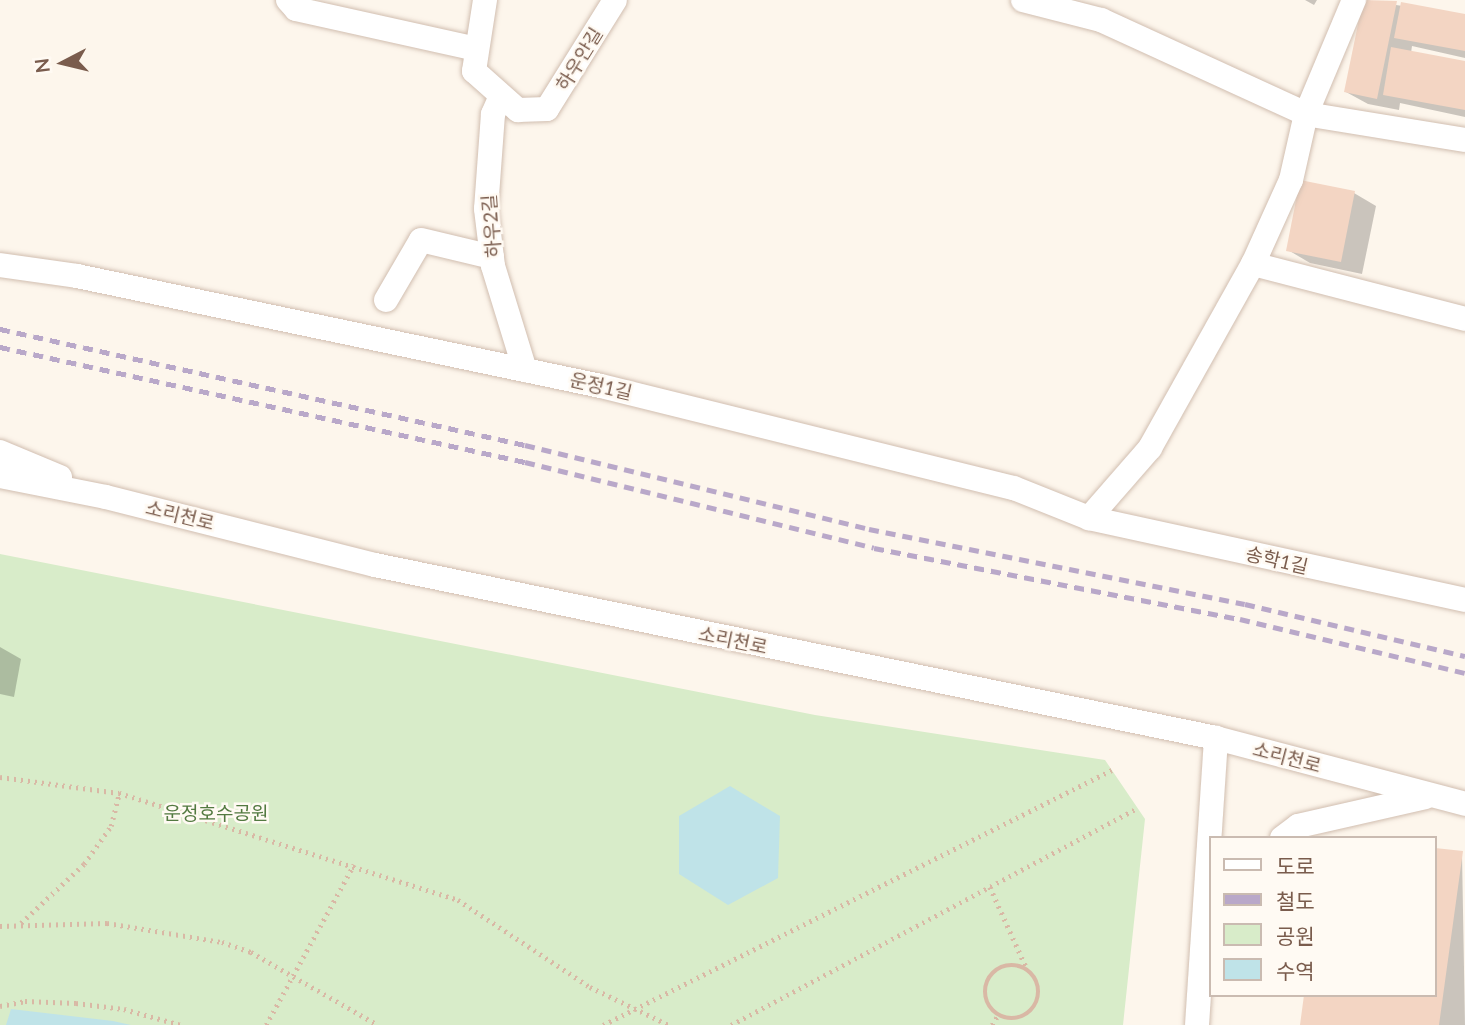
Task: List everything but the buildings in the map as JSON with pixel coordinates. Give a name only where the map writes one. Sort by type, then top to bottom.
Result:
[{"type":"street","points":[[288,0],[296,9],[477,50]]},
{"type":"street","points":[[485,0],[474,71],[501,96]]},
{"type":"street","name":"하우안길","points":[[501,96],[518,110],[547,109],[615,0]]},
{"type":"street","points":[[1023,0],[1101,20],[1306,114],[1465,140]]},
{"type":"street","points":[[1089,518],[1150,448],[1253,264],[1290,180],[1306,114],[1354,0]]},
{"type":"street","name":"하우2길","points":[[501,96],[493,114],[486,209],[492,257],[525,370]]},
{"type":"street","points":[[386,300],[421,240],[492,257]]},
{"type":"street","points":[[1253,264],[1465,319]]},
{"type":"street","name":"운정1길","points":[[0,265],[185,299],[525,370],[1014,488]]},
{"type":"street","points":[[0,452],[106,497]]},
{"type":"street","name":"소리천로","points":[[0,476],[106,497],[375,565],[1216,738],[1465,804]]},
{"type":"street","name":"송학1길","points":[[1014,488],[1089,518],[1465,600]]},
{"type":"street","points":[[1212,836],[1216,738]]},
{"type":"street","points":[[1285,836],[1298,826],[1431,796]]},
{"type":"street","points":[[1197,1025],[1208,935],[1210,886]]},
{"type":"path","points":[[603,1025],[1112,770]]},
{"type":"path","points":[[0,777],[119,793],[354,864],[458,900],[590,987],[669,1025]]},
{"type":"path","points":[[19,924],[84,864],[111,826],[119,793]]},
{"type":"path","points":[[731,1025],[1138,808]]},
{"type":"path","points":[[266,1025],[354,864]]},
{"type":"path","points":[[990,887],[1027,969],[1037,983],[1033,1007],[1020,1017],[998,1015]]},
{"type":"path","points":[[0,926],[134,925],[222,942],[251,952],[378,1025]]},
{"type":"path","points":[[998,1015],[986,997],[988,980],[1001,967],[1027,969]]},
{"type":"path","points":[[0,1006],[25,1001],[76,1003],[124,1009],[181,1025]]},
{"type":"path","points":[[992,1025],[998,1015]]},
{"type":"green space","name":"운정호수공원","points":[[0,554],[815,715],[1105,760],[1145,819],[1123,1025],[0,1025]]},
{"type":"water","points":[[730,786],[780,816],[778,878],[728,905],[679,874],[679,816]]},
{"type":"water","points":[[11,1009],[113,1021],[131,1025],[6,1025]]},
{"type":"railway","points":[[0,329],[525,445],[869,529],[1245,604],[1465,656]]},
{"type":"railway","points":[[0,347],[525,462],[874,548],[1240,619],[1465,673]]}]
